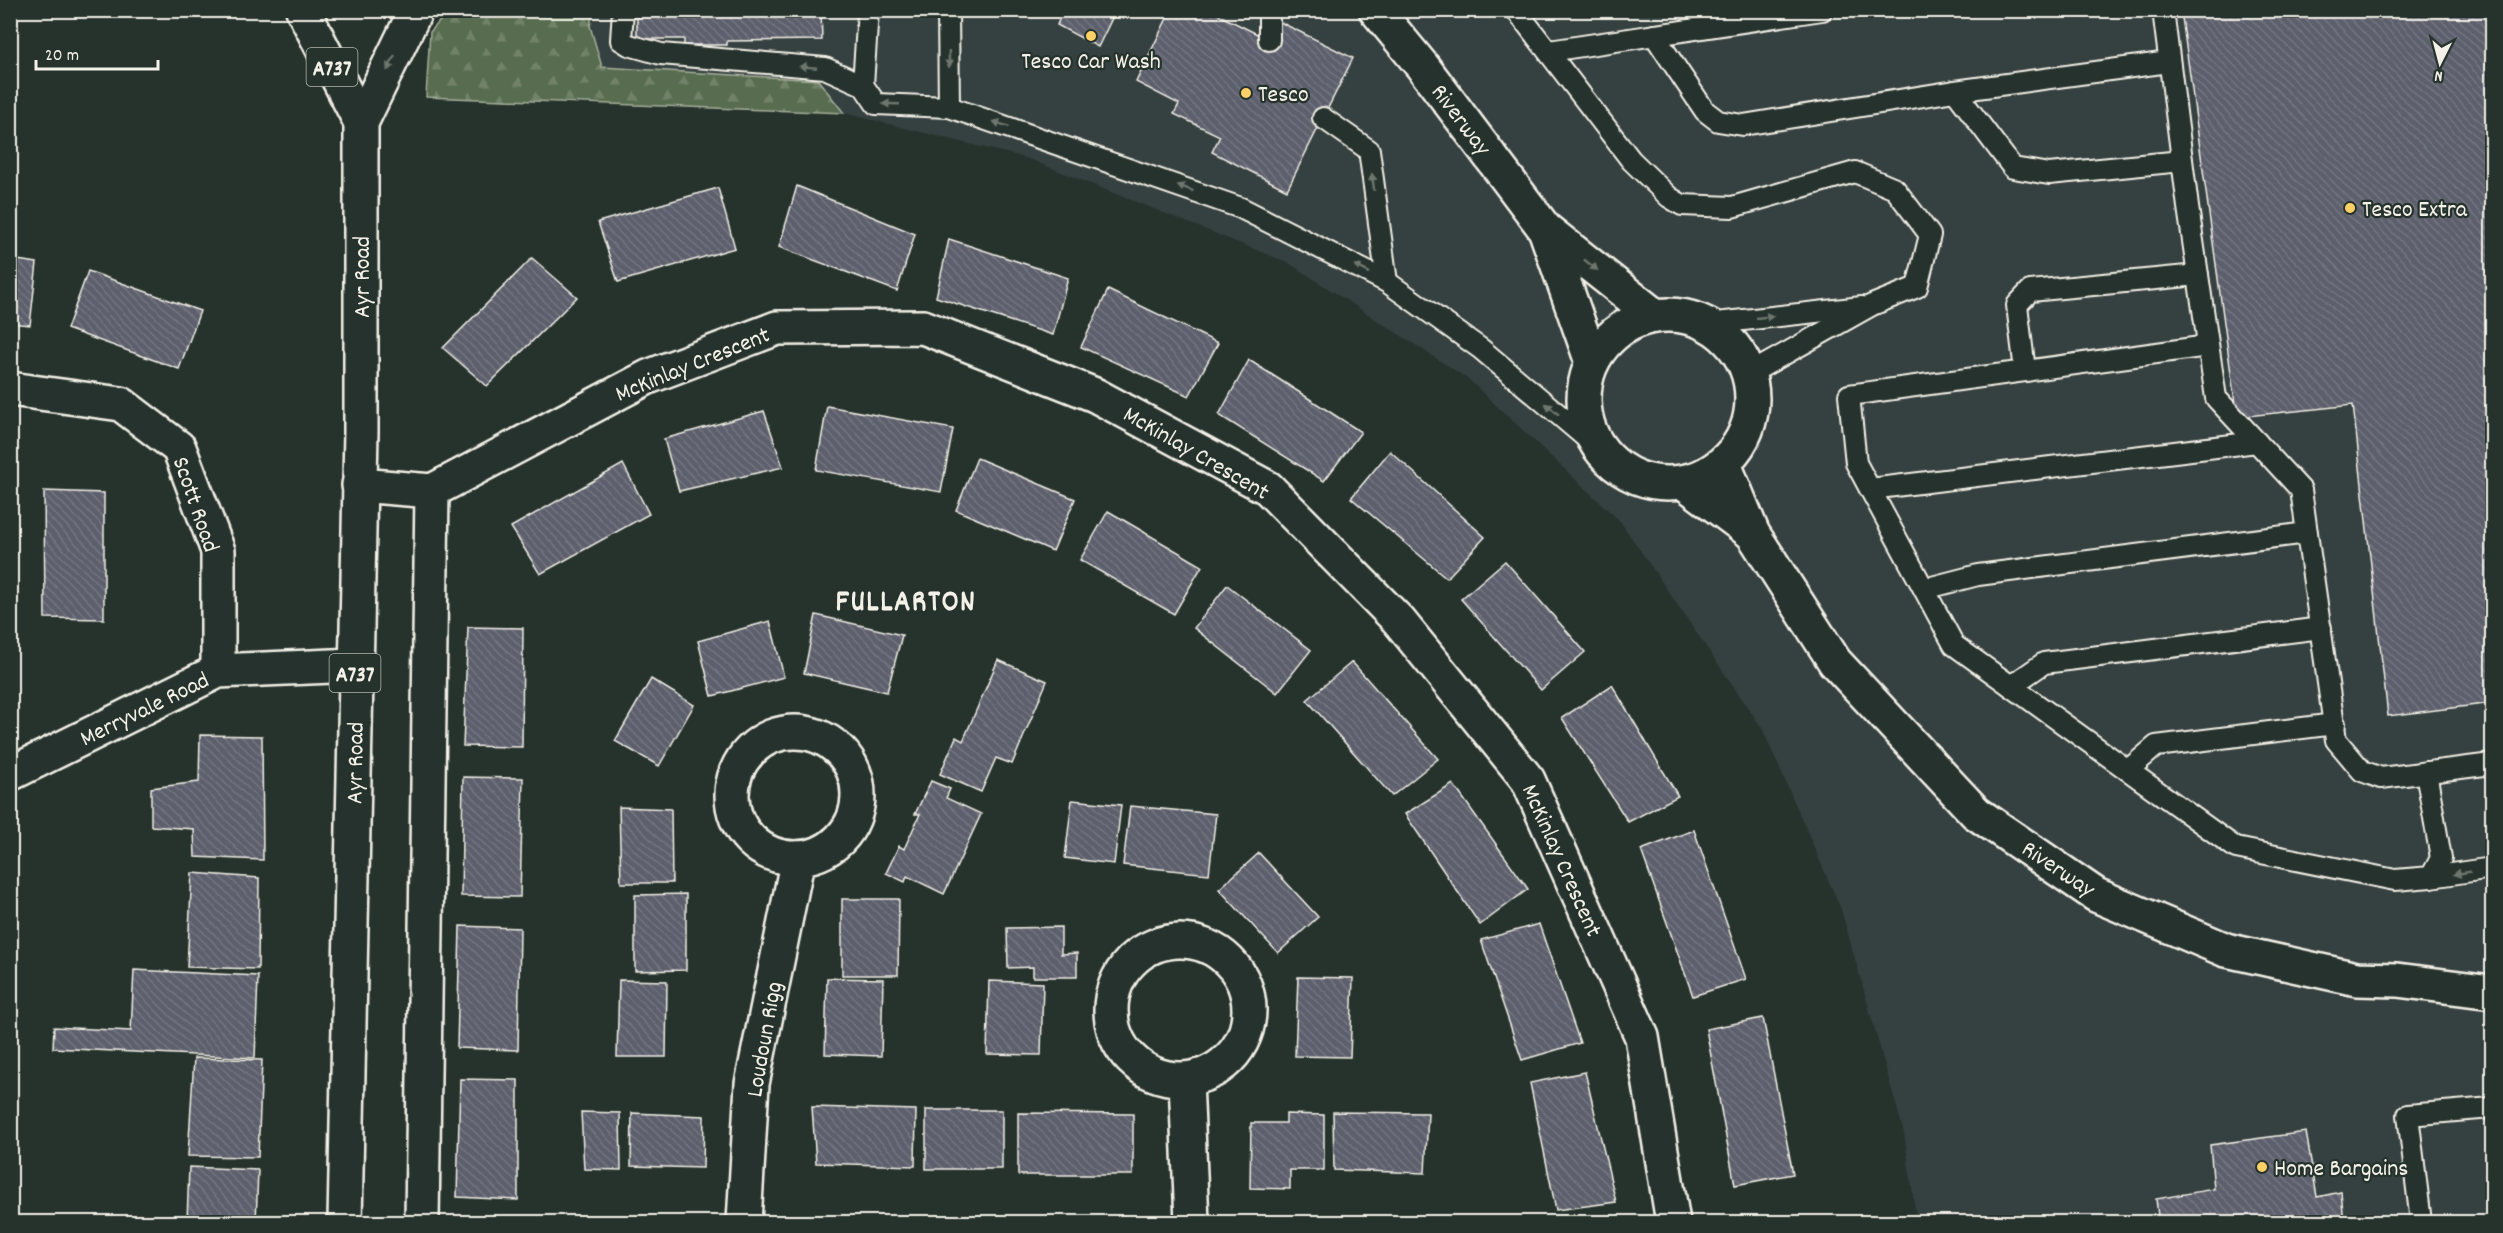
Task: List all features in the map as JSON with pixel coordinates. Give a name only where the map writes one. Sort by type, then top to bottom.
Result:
[{"type":"street","name":"A737","points":[[303,10],[361,123]]},
{"type":"street","name":"A737","points":[[361,123],[416,10]]},
{"type":"street","name":"Riverway","points":[[1376,10],[1423,67],[1545,229],[1655,316]]},
{"type":"street","name":"Ayr Road","points":[[345,1222],[361,431],[361,123]]},
{"type":"street","name":"Riverway","points":[[1545,229],[1592,362]]},
{"type":"street","points":[[1655,316],[1684,317],[1707,324],[1730,341],[1749,374],[1753,403],[1747,432],[1724,464],[1685,483],[1655,484],[1618,469],[1597,447],[1585,420],[1583,391],[1592,362],[1610,338],[1627,325],[1655,316]]},
{"type":"street","name":"McKinlay Crescent","points":[[432,491],[648,377],[777,328],[912,327],[923,327],[1095,395],[1268,488],[1399,621],[1528,780],[1642,1037],[1673,1222]]},
{"type":"street","name":"Scott Road","points":[[10,389],[121,404],[179,448],[218,551],[218,671]]},
{"type":"street","name":"Riverway","points":[[1724,464],[1754,534],[1835,662],[1976,813],[2096,895],[2226,950],[2357,979],[2397,980],[2493,992]]},
{"type":"street","name":"Riverway","points":[[1685,483],[1754,534]]},
{"type":"street","points":[[359,485],[432,491],[422,1222]]},
{"type":"street","name":"Merryvale Road","points":[[10,774],[218,671],[356,665]]},
{"type":"street","name":"Loudoun Rigg","points":[[744,1222],[752,1084],[798,858]]},
{"type":"street","points":[[1170,940],[1194,941],[1217,950],[1235,967],[1247,988],[1250,1006],[1247,1031],[1234,1054],[1216,1070],[1186,1080],[1161,1077],[1139,1067],[1122,1049],[1111,1021],[1111,996],[1120,974],[1132,959],[1152,946],[1170,940]]},
{"type":"street","points":[[1186,1080],[1192,1222]]},
{"type":"lane","points":[[623,10],[621,40],[629,45],[661,54],[825,68],[863,85],[876,104],[949,106],[1241,208],[1387,282],[1481,349],[1597,447]]},
{"type":"lane","points":[[863,85],[868,10]]},
{"type":"lane","points":[[948,10],[949,106]]},
{"type":"lane","points":[[1269,10],[1269,40]]},
{"type":"lane","points":[[1516,10],[1631,160],[1669,197],[1682,206],[1732,207],[1855,172],[1895,189],[1930,235],[1917,287],[1872,306],[1749,374]]},
{"type":"lane","points":[[1549,51],[1779,13],[1822,10]]},
{"type":"lane","points":[[2163,10],[2216,398],[2301,490],[2336,740],[2362,771],[2381,778],[2493,764]]},
{"type":"lane","points":[[1654,35],[1705,111],[1718,121],[1743,125],[1955,91],[2169,62]]},
{"type":"lane","points":[[1955,91],[2013,168],[2049,174],[2182,161]]},
{"type":"lane","points":[[1323,118],[1369,150],[1387,282]]},
{"type":"lane","points":[[2025,371],[2017,305],[2030,291],[2198,275]]},
{"type":"lane","points":[[1707,324],[1872,306]]},
{"type":"lane","points":[[2208,346],[1849,395],[1856,463],[1954,645],[2236,848],[2395,880],[2431,878],[2493,868]]},
{"type":"lane","points":[[1870,489],[2257,442]]},
{"type":"lane","points":[[1924,590],[1978,575],[2307,533]]},
{"type":"lane","points":[[2011,686],[2044,663],[2321,628]]},
{"type":"lane","points":[[2128,770],[2156,746],[2335,724]]},
{"type":"lane","points":[[2426,772],[2441,858],[2431,878]]},
{"type":"lane","points":[[2421,1222],[2408,1114],[2493,1107]]},
{"type":"shaded area","points":[[452,10],[2492,11],[2492,1222],[1917,1222],[1904,1133],[1841,909],[1762,728],[1620,521],[1468,379],[1289,263],[1026,158],[844,113],[426,97],[430,32]]},
{"type":"green space","points":[[593,10],[590,26],[602,67],[818,80],[844,113],[426,97],[430,32],[449,11]]},
{"type":"building","points":[[637,10],[821,10],[822,40],[727,41],[727,45],[684,45],[684,39],[637,39]]},
{"type":"building","name":"Tesco Car Wash","points":[[1063,10],[1116,10],[1098,47],[1057,25]]},
{"type":"building","name":"Tesco","points":[[1171,10],[1209,10],[1269,40],[1278,21],[1353,58],[1287,190],[1212,152],[1220,136],[1174,114],[1179,104],[1136,82]]},
{"type":"building","name":"Tesco Extra","points":[[2181,10],[2492,10],[2492,703],[2388,716],[2353,405],[2237,417]]},
{"type":"building","points":[[797,186],[915,234],[897,291],[779,247]]},
{"type":"building","points":[[718,188],[735,248],[618,282],[598,222]]},
{"type":"building","points":[[949,239],[1068,278],[1053,335],[936,297]]},
{"type":"building","points":[[532,258],[577,297],[487,386],[443,348]]},
{"type":"building","points":[[10,259],[37,263],[30,325],[10,323]]},
{"type":"building","points":[[88,271],[200,311],[179,369],[67,329]]},
{"type":"building","points":[[1108,290],[1218,343],[1189,396],[1081,347]]},
{"type":"building","points":[[1249,360],[1361,432],[1324,481],[1219,415]]},
{"type":"building","points":[[827,406],[953,429],[941,492],[816,470]]},
{"type":"building","points":[[764,411],[783,467],[679,491],[664,439]]},
{"type":"building","points":[[1390,451],[1485,537],[1447,578],[1351,498]]},
{"type":"building","points":[[977,458],[1075,499],[1053,551],[956,510]]},
{"type":"building","points":[[623,464],[649,514],[540,574],[511,527]]},
{"type":"building","points":[[44,491],[104,493],[104,619],[45,618]]},
{"type":"building","points":[[1108,511],[1202,566],[1174,614],[1080,560]]},
{"type":"building","points":[[1505,561],[1585,652],[1541,690],[1461,599]]},
{"type":"building","points":[[1227,585],[1311,650],[1277,693],[1194,628]]},
{"type":"building","points":[[816,615],[902,635],[887,692],[804,673]]},
{"type":"building","points":[[770,621],[784,677],[712,696],[698,641]]},
{"type":"building","points":[[468,627],[523,628],[522,747],[463,746]]},
{"type":"building","points":[[998,660],[1047,681],[1012,764],[996,758],[981,792],[940,774],[956,737],[963,741]]},
{"type":"building","points":[[1352,662],[1438,759],[1392,796],[1307,700]]},
{"type":"building","points":[[651,679],[694,705],[659,766],[615,741]]},
{"type":"building","points":[[1612,685],[1678,796],[1628,822],[1562,718]]},
{"type":"building","points":[[200,735],[262,736],[263,860],[195,857],[194,829],[151,826],[151,788],[199,782]]},
{"type":"building","points":[[463,777],[523,778],[520,897],[461,896]]},
{"type":"building","points":[[931,781],[950,789],[946,798],[981,814],[944,894],[907,876],[905,882],[886,873],[899,846],[904,849],[920,814],[915,814]]},
{"type":"building","points":[[1453,784],[1528,889],[1480,925],[1405,814]]},
{"type":"building","points":[[1072,800],[1121,805],[1114,864],[1065,858]]},
{"type":"building","points":[[1130,806],[1216,814],[1209,874],[1123,865]]},
{"type":"building","points":[[619,807],[671,809],[672,883],[621,883]]},
{"type":"building","points":[[1694,830],[1746,979],[1693,996],[1641,850]]},
{"type":"building","points":[[1259,853],[1318,917],[1278,953],[1219,889]]},
{"type":"building","points":[[192,873],[259,878],[258,969],[187,967]]},
{"type":"building","points":[[686,894],[686,970],[635,971],[635,895]]},
{"type":"building","points":[[842,899],[899,899],[898,975],[842,975]]},
{"type":"building","points":[[1539,924],[1580,1043],[1522,1060],[1481,940]]},
{"type":"building","points":[[460,926],[520,928],[518,1050],[457,1048]]},
{"type":"building","points":[[1061,927],[1061,954],[1077,953],[1077,977],[1033,977],[1033,967],[1008,968],[1007,928]]},
{"type":"building","points":[[134,970],[258,976],[255,1058],[53,1048],[54,1027],[131,1031]]},
{"type":"building","points":[[1298,977],[1353,978],[1350,1057],[1295,1056]]},
{"type":"building","points":[[827,978],[883,979],[881,1056],[825,1054]]},
{"type":"building","points":[[619,980],[667,981],[666,1057],[617,1057]]},
{"type":"building","points":[[989,981],[1043,983],[1041,1055],[987,1054]]},
{"type":"building","points":[[1763,1018],[1793,1174],[1735,1185],[1706,1029]]},
{"type":"building","points":[[194,1058],[262,1060],[258,1157],[188,1156]]},
{"type":"building","points":[[1585,1072],[1616,1202],[1556,1210],[1530,1083]]},
{"type":"building","points":[[460,1079],[518,1080],[518,1200],[457,1197]]},
{"type":"building","points":[[812,1107],[916,1110],[915,1166],[816,1163]]},
{"type":"building","points":[[926,1110],[1002,1110],[1002,1169],[926,1169]]},
{"type":"building","points":[[581,1112],[620,1113],[621,1170],[584,1169]]},
{"type":"building","points":[[1333,1112],[1428,1113],[1425,1173],[1334,1170]]},
{"type":"building","points":[[632,1113],[704,1116],[703,1168],[631,1166]]},
{"type":"building","points":[[1018,1113],[1133,1114],[1133,1175],[1018,1175]]},
{"type":"building","points":[[1286,1114],[1324,1115],[1324,1170],[1290,1170],[1290,1189],[1250,1188],[1251,1123],[1286,1123]]},
{"type":"building","name":"Home Bargains","points":[[2306,1132],[2317,1197],[2341,1192],[2344,1222],[2122,1222],[2158,1216],[2156,1199],[2214,1189],[2210,1145]]},
{"type":"building","points":[[189,1167],[258,1170],[256,1222],[187,1222]]},
{"type":"place","name":"Tesco Car Wash","points":[[1091,36]]},
{"type":"place","name":"Tesco","points":[[1246,93]]},
{"type":"place","name":"Tesco Extra","points":[[2350,208]]},
{"type":"place","name":"Home Bargains","points":[[2262,1167]]},
{"type":"district","name":"FULLARTON","points":[[906,600]]}]
